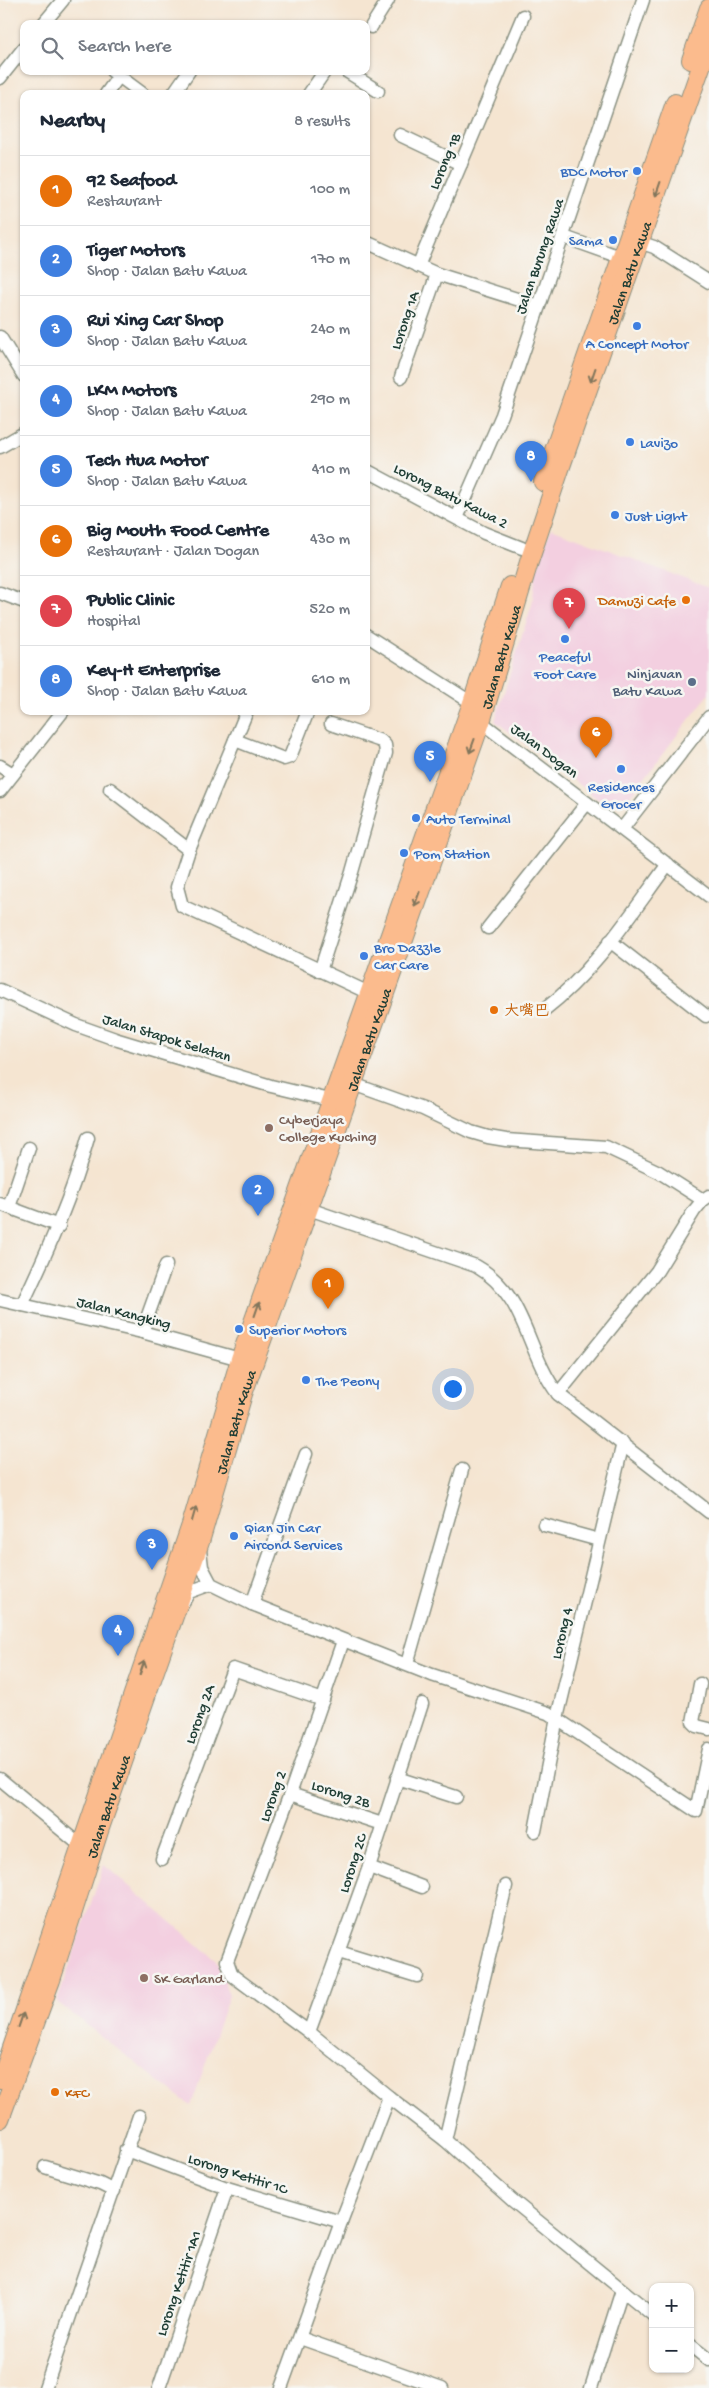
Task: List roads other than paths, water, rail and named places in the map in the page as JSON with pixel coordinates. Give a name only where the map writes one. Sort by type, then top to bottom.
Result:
[{"type":"highway","name":"Jalan Batu Kawa","points":[[0,2083],[191,1525],[240,1359],[330,1100],[472,703],[620,257],[709,8]]},
{"type":"highway","name":"Jalan Batu Kawa","points":[[0,2119],[50,1980],[200,1542],[243,1394],[480,722],[529,562],[709,44]]},
{"type":"street","points":[[46,20],[63,0]]},
{"type":"street","points":[[371,27],[388,0]]},
{"type":"street","name":"Jalan Burung Rawa","points":[[457,518],[502,415],[643,0]]},
{"type":"street","name":"Lorong 1B","points":[[418,266],[523,16]]},
{"type":"street","points":[[0,78],[20,53]]},
{"type":"street","points":[[108,90],[115,75]]},
{"type":"street","points":[[116,75],[137,90]]},
{"type":"street","points":[[176,90],[185,75]]},
{"type":"street","points":[[312,90],[322,75]]},
{"type":"street","points":[[352,75],[378,91]]},
{"type":"street","points":[[400,135],[461,164]]},
{"type":"street","points":[[564,237],[620,257]]},
{"type":"street","points":[[639,242],[654,247],[709,282]]},
{"type":"street","points":[[370,244],[437,274],[539,306]]},
{"type":"street","name":"Lorong 1A","points":[[401,377],[437,274]]},
{"type":"street","points":[[0,337],[20,370]]},
{"type":"street","points":[[0,447],[20,435]]},
{"type":"street","name":"Lorong Batu Kawa 2","points":[[370,472],[484,533],[522,548]]},
{"type":"street","points":[[0,593],[20,600]]},
{"type":"street","points":[[370,637],[472,703]]},
{"type":"street","points":[[0,791],[60,715]]},
{"type":"street","points":[[245,715],[189,850],[177,887],[182,906],[320,972],[369,993]]},
{"type":"street","points":[[235,740],[284,759],[290,757],[306,715]]},
{"type":"street","points":[[622,828],[709,717]]},
{"type":"street","name":"Jalan Dogan","points":[[480,722],[622,828],[709,896]]},
{"type":"street","points":[[320,972],[352,872],[386,752],[385,745],[381,741],[331,724]]},
{"type":"street","points":[[0,766],[13,774]]},
{"type":"street","points":[[110,789],[189,850]]},
{"type":"street","points":[[488,928],[588,803]]},
{"type":"street","points":[[544,1010],[565,994],[610,941],[668,864]]},
{"type":"street","points":[[610,941],[706,1016]]},
{"type":"street","name":"Jalan Stapok Selatan","points":[[0,990],[76,1025],[118,1040],[271,1086],[330,1100]]},
{"type":"street","points":[[353,1084],[424,1109],[471,1132],[488,1137],[606,1147],[659,1172],[706,1198],[694,1211],[657,1271],[558,1394]]},
{"type":"street","points":[[22,1305],[59,1226],[77,1179],[88,1138]]},
{"type":"street","points":[[29,1148],[4,1205],[59,1226]]},
{"type":"street","points":[[309,1209],[476,1266],[488,1272],[513,1300],[546,1378],[558,1394],[709,1512]]},
{"type":"street","points":[[142,1332],[166,1265]]},
{"type":"street","name":"Jalan Kangking","points":[[0,1300],[142,1332],[240,1359]]},
{"type":"street","name":"Lorong 4","points":[[535,1831],[557,1718],[622,1444]]},
{"type":"street","points":[[252,1604],[306,1454]]},
{"type":"street","points":[[407,1664],[462,1470]]},
{"type":"street","points":[[688,1496],[698,1496],[709,1501]]},
{"type":"street","points":[[544,1525],[599,1540]]},
{"type":"street","points":[[200,1542],[202,1567],[211,1584],[252,1604],[343,1641],[432,1675],[548,1713],[696,1811],[709,1813]]},
{"type":"street","points":[[174,1617],[189,1592],[211,1584]]},
{"type":"street","name":"Lorong 2","points":[[309,2032],[232,1975],[227,1961],[290,1794],[343,1641]]},
{"type":"street","name":"Lorong 2A","points":[[162,1859],[232,1669],[322,1700]]},
{"type":"street","points":[[700,1684],[693,1722],[697,1726],[709,1729]]},
{"type":"street","name":"Lorong 2C","points":[[309,2032],[369,1868],[422,1704]]},
{"type":"street","points":[[696,1811],[709,1749]]},
{"type":"street","points":[[397,1778],[456,1797]]},
{"type":"street","points":[[0,1779],[81,1846]]},
{"type":"street","name":"Lorong 2B","points":[[290,1794],[382,1824]]},
{"type":"street","points":[[369,1868],[422,1886]]},
{"type":"street","points":[[446,2140],[506,1886]]},
{"type":"street","points":[[339,1952],[417,1976]]},
{"type":"street","points":[[309,2032],[389,2097],[446,2140],[512,2200],[540,2220],[649,2312]]},
{"type":"street","points":[[281,2388],[341,2222],[389,2097]]},
{"type":"street","points":[[45,2388],[139,2116]]},
{"type":"street","name":"Lorong Ketitir 1C","points":[[126,2150],[226,2188],[341,2222]]},
{"type":"street","points":[[46,2167],[100,2184],[114,2191]]},
{"type":"street","name":"Lorong Ketitir 1A1","points":[[159,2388],[226,2188]]},
{"type":"street","points":[[590,2388],[622,2290]]},
{"type":"street","points":[[300,2338],[410,2382],[442,2388]]},
{"type":"street","points":[[694,2348],[709,2360]]},
{"type":"place","name":"BDC Motor","points":[[637,171]]},
{"type":"place","name":"Sama","points":[[613,240]]},
{"type":"place","name":"A Concept Motor","points":[[637,326]]},
{"type":"place","name":"Lavizo","points":[[630,442]]},
{"type":"place","name":"Key-H Enterprise","points":[[531,482]]},
{"type":"place","name":"Just Light","points":[[615,515]]},
{"type":"place","name":"Damuzi Cafe","points":[[686,600]]},
{"type":"place","name":"Public Clinic","points":[[569,629]]},
{"type":"place","name":"Peaceful Foot Care","points":[[565,639]]},
{"type":"place","name":"Ninjavan Batu Kawa","points":[[692,682]]},
{"type":"place","name":"Big Mouth Food Centre","points":[[596,758]]},
{"type":"place","name":"Residences Grocer","points":[[621,769]]},
{"type":"place","name":"Tech Hua Motor","points":[[430,782]]},
{"type":"place","name":"Auto Terminal","points":[[416,818]]},
{"type":"place","name":"Pom Station","points":[[404,853]]},
{"type":"place","name":"Bro Dazzle Car Care","points":[[364,956]]},
{"type":"place","name":"大嘴巴","points":[[494,1010]]},
{"type":"place","name":"Cyberjaya College Kuching","points":[[269,1128]]},
{"type":"place","name":"Tiger Motors","points":[[258,1216]]},
{"type":"place","name":"92 Seafood","points":[[328,1309]]},
{"type":"place","name":"Superior Motors","points":[[239,1329]]},
{"type":"place","name":"The Peony","points":[[306,1380]]},
{"type":"place","name":"Qian Jin Car Aircond Services","points":[[234,1536]]},
{"type":"place","name":"Rui Xing Car Shop","points":[[152,1570]]},
{"type":"place","name":"LKM Motors","points":[[118,1656]]},
{"type":"place","name":"SK Garland","points":[[144,1978]]},
{"type":"place","name":"KFC","points":[[55,2092]]}]
